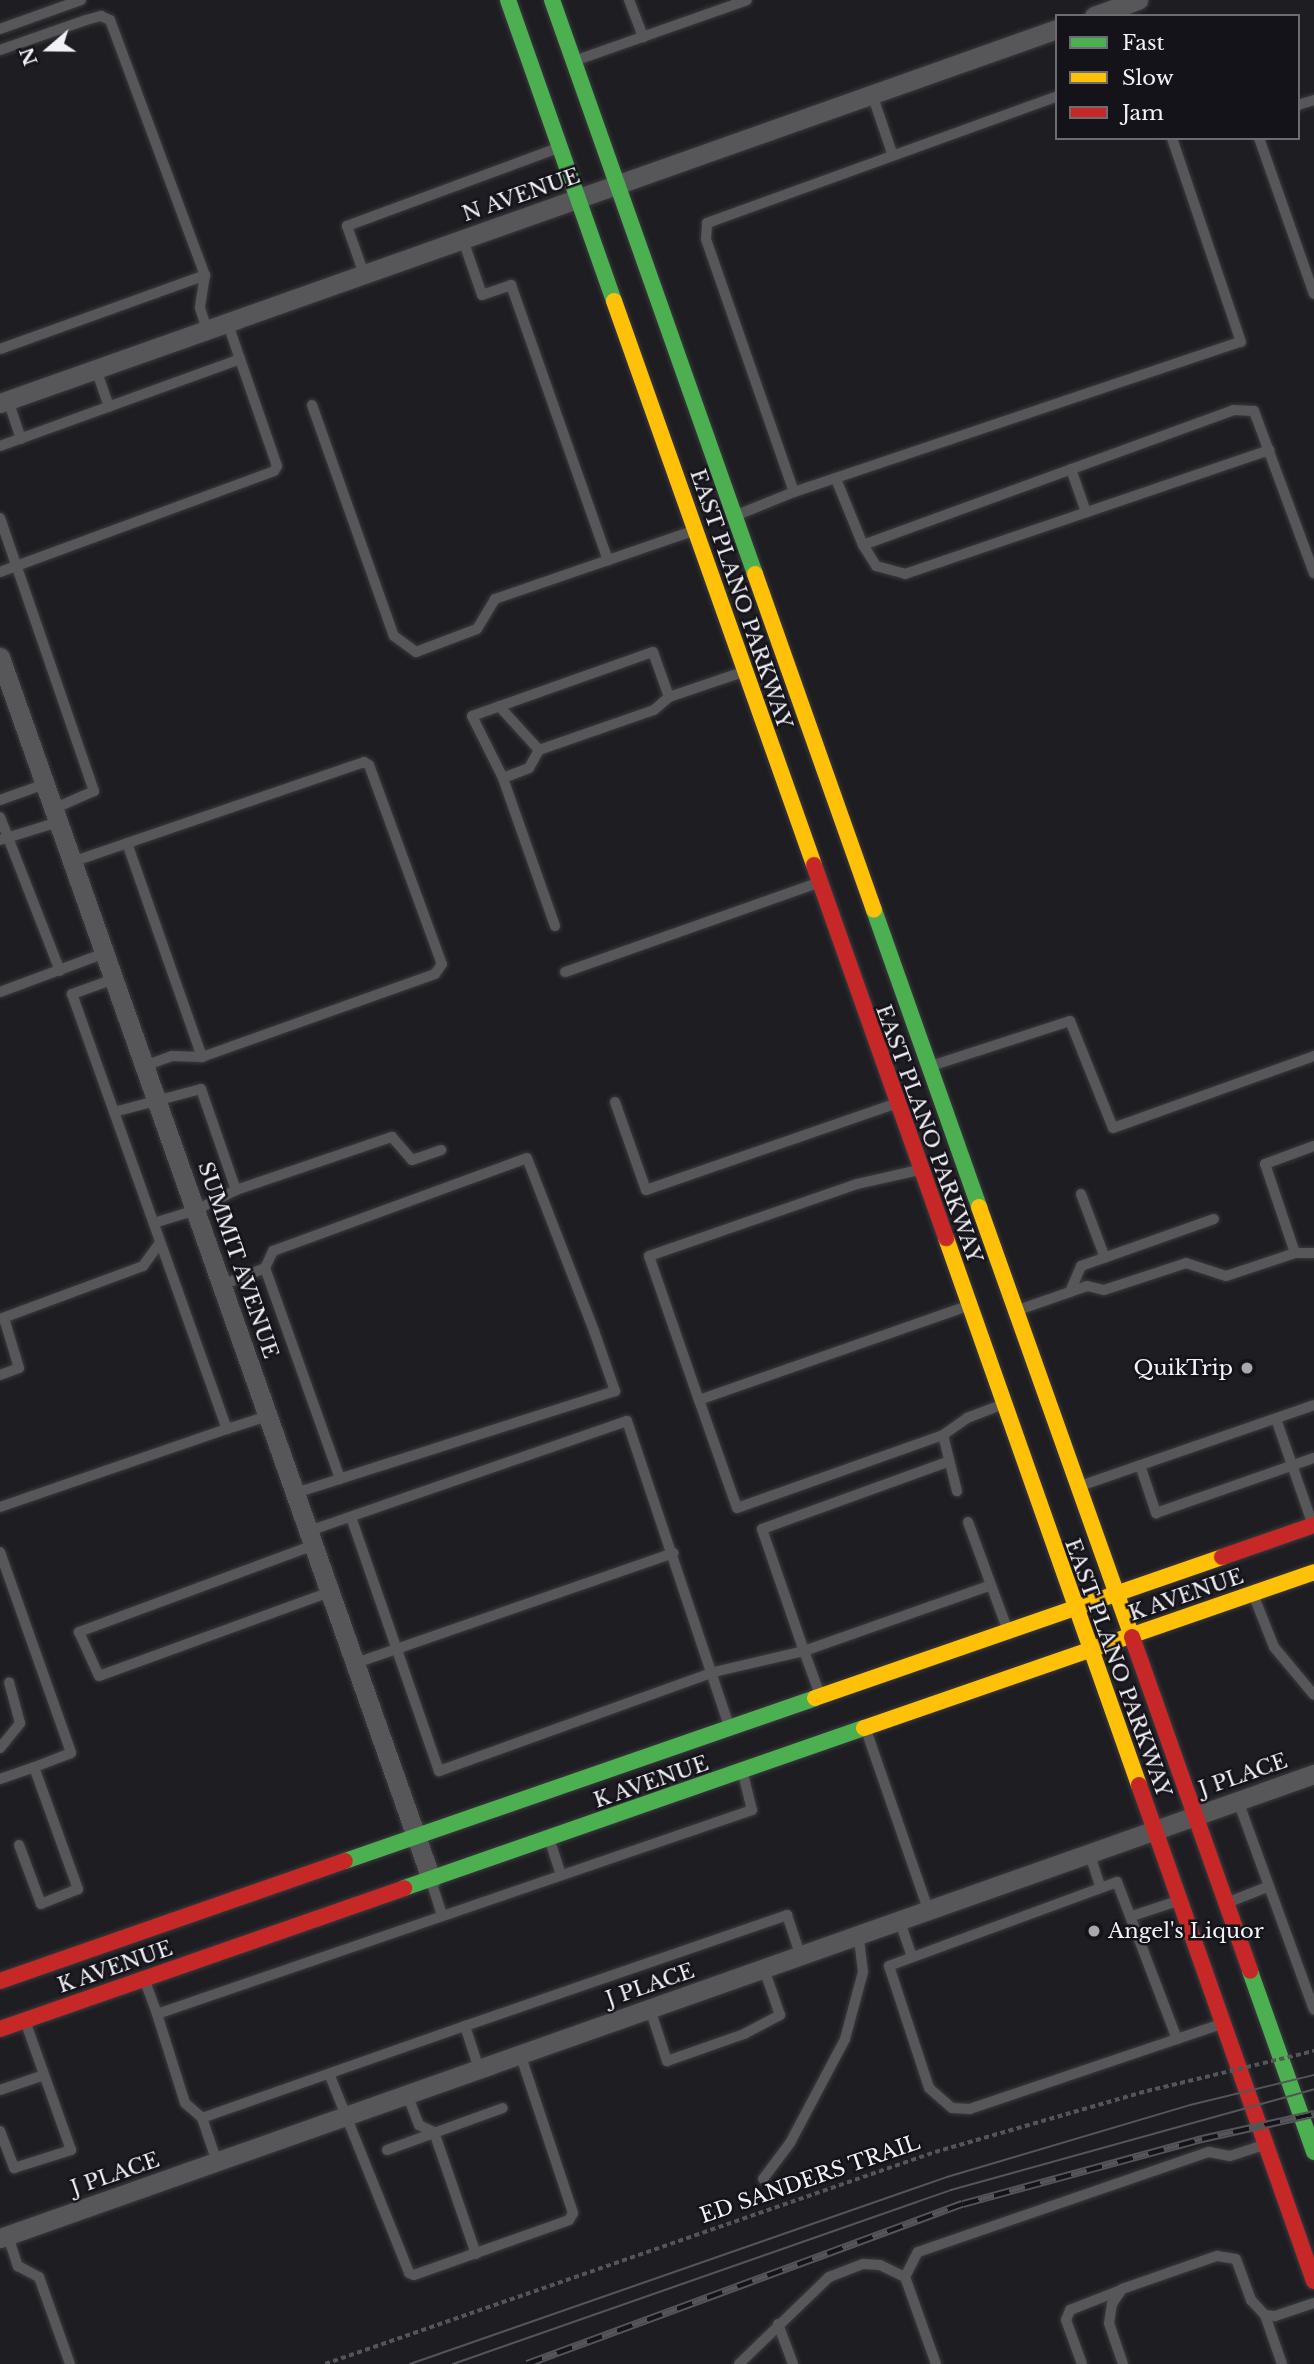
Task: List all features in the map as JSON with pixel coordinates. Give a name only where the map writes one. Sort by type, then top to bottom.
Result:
[{"type":"main road","name":"EAST PLANO PARKWAY","points":[[508,0],[562,147],[1089,1651],[1314,2281]]},
{"type":"main road","name":"EAST PLANO PARKWAY","points":[[552,0],[737,516],[1314,2152]]},
{"type":"main road","points":[[694,530],[737,516]]},
{"type":"main road","points":[[818,883],[860,868]]},
{"type":"main road","points":[[896,1104],[929,1066]]},
{"type":"main road","points":[[968,1306],[1017,1311]]},
{"type":"main road","name":"K AVENUE","points":[[0,1981],[418,1839],[733,1741],[821,1699],[1314,1525]]},
{"type":"main road","name":"K AVENUE","points":[[0,2029],[743,1773],[1314,1572]]},
{"type":"main road","points":[[733,1741],[743,1773]]},
{"type":"street","points":[[1105,14],[1138,0]]},
{"type":"street","name":"N AVENUE","points":[[4,402],[1055,30]]},
{"type":"street","name":"SUMMIT AVENUE","points":[[0,659],[431,1879]]},
{"type":"street","name":"J PLACE","points":[[4,2237],[520,2054],[929,1913],[1195,1816],[1313,1778]]},
{"type":"lane","points":[[0,29],[81,0]]},
{"type":"lane","points":[[629,0],[643,37]]},
{"type":"lane","points":[[573,61],[747,0]]},
{"type":"lane","points":[[0,50],[93,18],[110,20],[205,275],[200,309],[207,329]]},
{"type":"lane","points":[[872,94],[893,156]]},
{"type":"lane","points":[[794,492],[706,239],[707,223],[1055,97]]},
{"type":"lane","points":[[737,516],[794,492],[1241,342],[1173,140]]},
{"type":"lane","points":[[1260,140],[1314,294]]},
{"type":"lane","points":[[364,274],[347,226],[562,147]]},
{"type":"lane","points":[[463,240],[482,295],[511,285],[608,560]]},
{"type":"lane","points":[[0,349],[205,275]]},
{"type":"lane","points":[[0,572],[274,471],[277,466],[227,322]]},
{"type":"lane","points":[[0,446],[240,359]]},
{"type":"lane","points":[[96,369],[109,407]]},
{"type":"lane","points":[[4,402],[21,439]]},
{"type":"lane","points":[[312,405],[394,636],[416,652],[477,629],[495,599],[694,530]]},
{"type":"lane","points":[[863,545],[1233,410],[1254,411],[1314,573]]},
{"type":"lane","points":[[836,478],[863,545],[876,566],[905,573],[1269,450]]},
{"type":"lane","points":[[1071,469],[1086,512]]},
{"type":"lane","points":[[0,518],[94,791],[56,816],[4,839]]},
{"type":"lane","points":[[555,926],[503,778],[472,716],[653,652],[669,697]]},
{"type":"lane","points":[[503,778],[529,768],[539,750],[654,710],[669,697],[744,671]]},
{"type":"lane","points":[[499,706],[539,750]]},
{"type":"lane","points":[[72,862],[364,762],[369,765],[442,964],[435,974],[202,1057],[172,1056],[145,1066]]},
{"type":"lane","points":[[0,800],[45,784]]},
{"type":"lane","points":[[0,817],[4,839],[60,971]]},
{"type":"lane","points":[[127,843],[202,1057]]},
{"type":"lane","points":[[565,972],[818,883]]},
{"type":"lane","points":[[0,992],[105,953]]},
{"type":"lane","points":[[114,979],[72,994],[228,1429]]},
{"type":"lane","points":[[929,1066],[1070,1021],[1113,1128],[1314,1056]]},
{"type":"lane","points":[[114,1112],[156,1098],[201,1089],[236,1189]]},
{"type":"lane","points":[[615,1102],[646,1189],[896,1104]]},
{"type":"lane","points":[[154,1223],[196,1210],[236,1189],[392,1137],[412,1160],[441,1150]]},
{"type":"lane","points":[[1295,1253],[1265,1164],[1314,1146]]},
{"type":"lane","points":[[222,1284],[265,1268],[273,1251],[527,1158],[615,1391],[295,1493]]},
{"type":"lane","points":[[920,1170],[857,1184],[649,1256],[699,1400],[737,1507],[943,1435],[967,1418],[1002,1404]]},
{"type":"lane","points":[[1081,1194],[1105,1258]]},
{"type":"lane","points":[[1070,1292],[1082,1266],[1214,1219]]},
{"type":"lane","points":[[0,1375],[19,1368],[2,1319],[143,1266],[160,1242]]},
{"type":"lane","points":[[1017,1311],[1087,1286],[1104,1290],[1186,1263],[1226,1276],[1295,1253],[1314,1253]]},
{"type":"lane","points":[[265,1268],[340,1479]]},
{"type":"lane","points":[[699,1400],[968,1306]]},
{"type":"lane","points":[[1079,1486],[1314,1405]]},
{"type":"lane","points":[[0,1507],[268,1416]]},
{"type":"lane","points":[[1276,1419],[1314,1525]]},
{"type":"lane","points":[[330,1592],[99,1676],[79,1632],[311,1538],[351,1517],[627,1421],[714,1672],[733,1741]]},
{"type":"lane","points":[[943,1435],[947,1462],[957,1491]]},
{"type":"lane","points":[[1140,1465],[1156,1513],[1314,1458]]},
{"type":"lane","points":[[821,1699],[762,1529],[947,1462]]},
{"type":"lane","points":[[351,1517],[439,1771],[714,1672],[804,1651],[991,1585]]},
{"type":"lane","points":[[968,1522],[1009,1633]]},
{"type":"lane","points":[[0,1552],[71,1753],[0,1779]]},
{"type":"lane","points":[[356,1663],[674,1553]]},
{"type":"lane","points":[[1253,1593],[1274,1647],[1314,1695]]},
{"type":"lane","points":[[0,1748],[20,1723],[9,1682]]},
{"type":"lane","points":[[866,1730],[929,1913]]},
{"type":"lane","points":[[19,1845],[41,1904],[78,1889],[34,1767]]},
{"type":"lane","points":[[157,2014],[442,1914],[752,1810],[743,1773]]},
{"type":"lane","points":[[1238,1801],[1314,2010]]},
{"type":"lane","points":[[549,1839],[561,1874]]},
{"type":"lane","points":[[1090,1855],[1100,1885]]},
{"type":"lane","points":[[431,1879],[442,1914]]},
{"type":"lane","points":[[1177,2039],[1117,1882],[1100,1885],[889,1966],[929,2088],[952,2108],[970,2109],[1177,2039],[1224,2023]]},
{"type":"lane","points":[[1226,1903],[1268,1887]]},
{"type":"lane","points":[[1132,1916],[1178,1901]]},
{"type":"lane","points":[[202,2118],[330,2076],[465,2026],[787,1915],[800,1957]]},
{"type":"lane","points":[[900,1922],[912,1957]]},
{"type":"lane","points":[[763,2179],[790,2143],[845,2039],[863,1972],[859,1937]]},
{"type":"lane","points":[[650,2009],[667,2061],[744,2034],[779,2015],[764,1969]]},
{"type":"lane","points":[[145,1979],[185,2103],[202,2118],[216,2162]]},
{"type":"lane","points":[[0,2131],[14,2168],[71,2150],[25,2020]]},
{"type":"lane","points":[[465,2026],[479,2070]]},
{"type":"lane","points":[[330,2076],[369,2156],[409,2273],[475,2254],[569,2220],[573,2213],[520,2054]]},
{"type":"lane","points":[[0,2090],[44,2075]]},
{"type":"lane","points":[[407,2094],[419,2125],[434,2132],[475,2254]]},
{"type":"lane","points":[[387,2150],[503,2108]]},
{"type":"lane","points":[[936,2364],[905,2277],[918,2252],[1209,2152],[1230,2156],[1267,2144]]},
{"type":"lane","points":[[4,2237],[18,2266],[39,2277],[70,2364]]},
{"type":"lane","points":[[1082,2364],[1066,2320],[1070,2310],[1217,2256],[1236,2259],[1251,2300],[1265,2315],[1282,2364]]},
{"type":"lane","points":[[739,2364],[828,2277],[872,2265],[905,2277]]},
{"type":"lane","points":[[1122,2289],[1112,2304],[1109,2323],[1123,2364]]},
{"type":"lane","points":[[1265,2315],[1275,2316],[1314,2303]]},
{"type":"lane","points":[[778,2324],[793,2364]]},
{"type":"path","name":"ED SANDERS TRAIL","points":[[326,2364],[935,2152],[1134,2095],[1314,2051]]},
{"type":"tram line","points":[[410,2364],[947,2177],[1190,2105],[1314,2075]]},
{"type":"tram line","points":[[453,2364],[951,2190],[1314,2089]]},
{"type":"railway","points":[[527,2364],[963,2204],[1202,2139],[1314,2114]]},
{"type":"traffic: fast","points":[[508,0],[614,301]]},
{"type":"traffic: fast","points":[[552,0],[755,574]]},
{"type":"traffic: fast","points":[[874,910],[979,1207]]},
{"type":"traffic: fast","points":[[345,1861],[815,1698]]},
{"type":"traffic: fast","points":[[404,1888],[864,1728]]},
{"type":"traffic: fast","points":[[1250,1971],[1314,2152]]},
{"type":"traffic: slow","points":[[614,301],[814,865]]},
{"type":"traffic: slow","points":[[755,574],[874,910]]},
{"type":"traffic: slow","points":[[979,1207],[1132,1637]]},
{"type":"traffic: slow","points":[[946,1238],[1139,1785]]},
{"type":"traffic: slow","points":[[815,1698],[1222,1557]]},
{"type":"traffic: slow","points":[[864,1728],[1314,1572]]},
{"type":"traffic: jam","points":[[814,865],[946,1238]]},
{"type":"traffic: jam","points":[[1222,1557],[1314,1525]]},
{"type":"traffic: jam","points":[[1132,1637],[1250,1971]]},
{"type":"traffic: jam","points":[[1139,1785],[1314,2281]]},
{"type":"traffic: jam","points":[[0,1981],[345,1861]]},
{"type":"traffic: jam","points":[[0,2029],[404,1888]]},
{"type":"place","name":"QuikTrip","points":[[1247,1368]]},
{"type":"place","name":"Angel's Liquor","points":[[1094,1931]]}]
